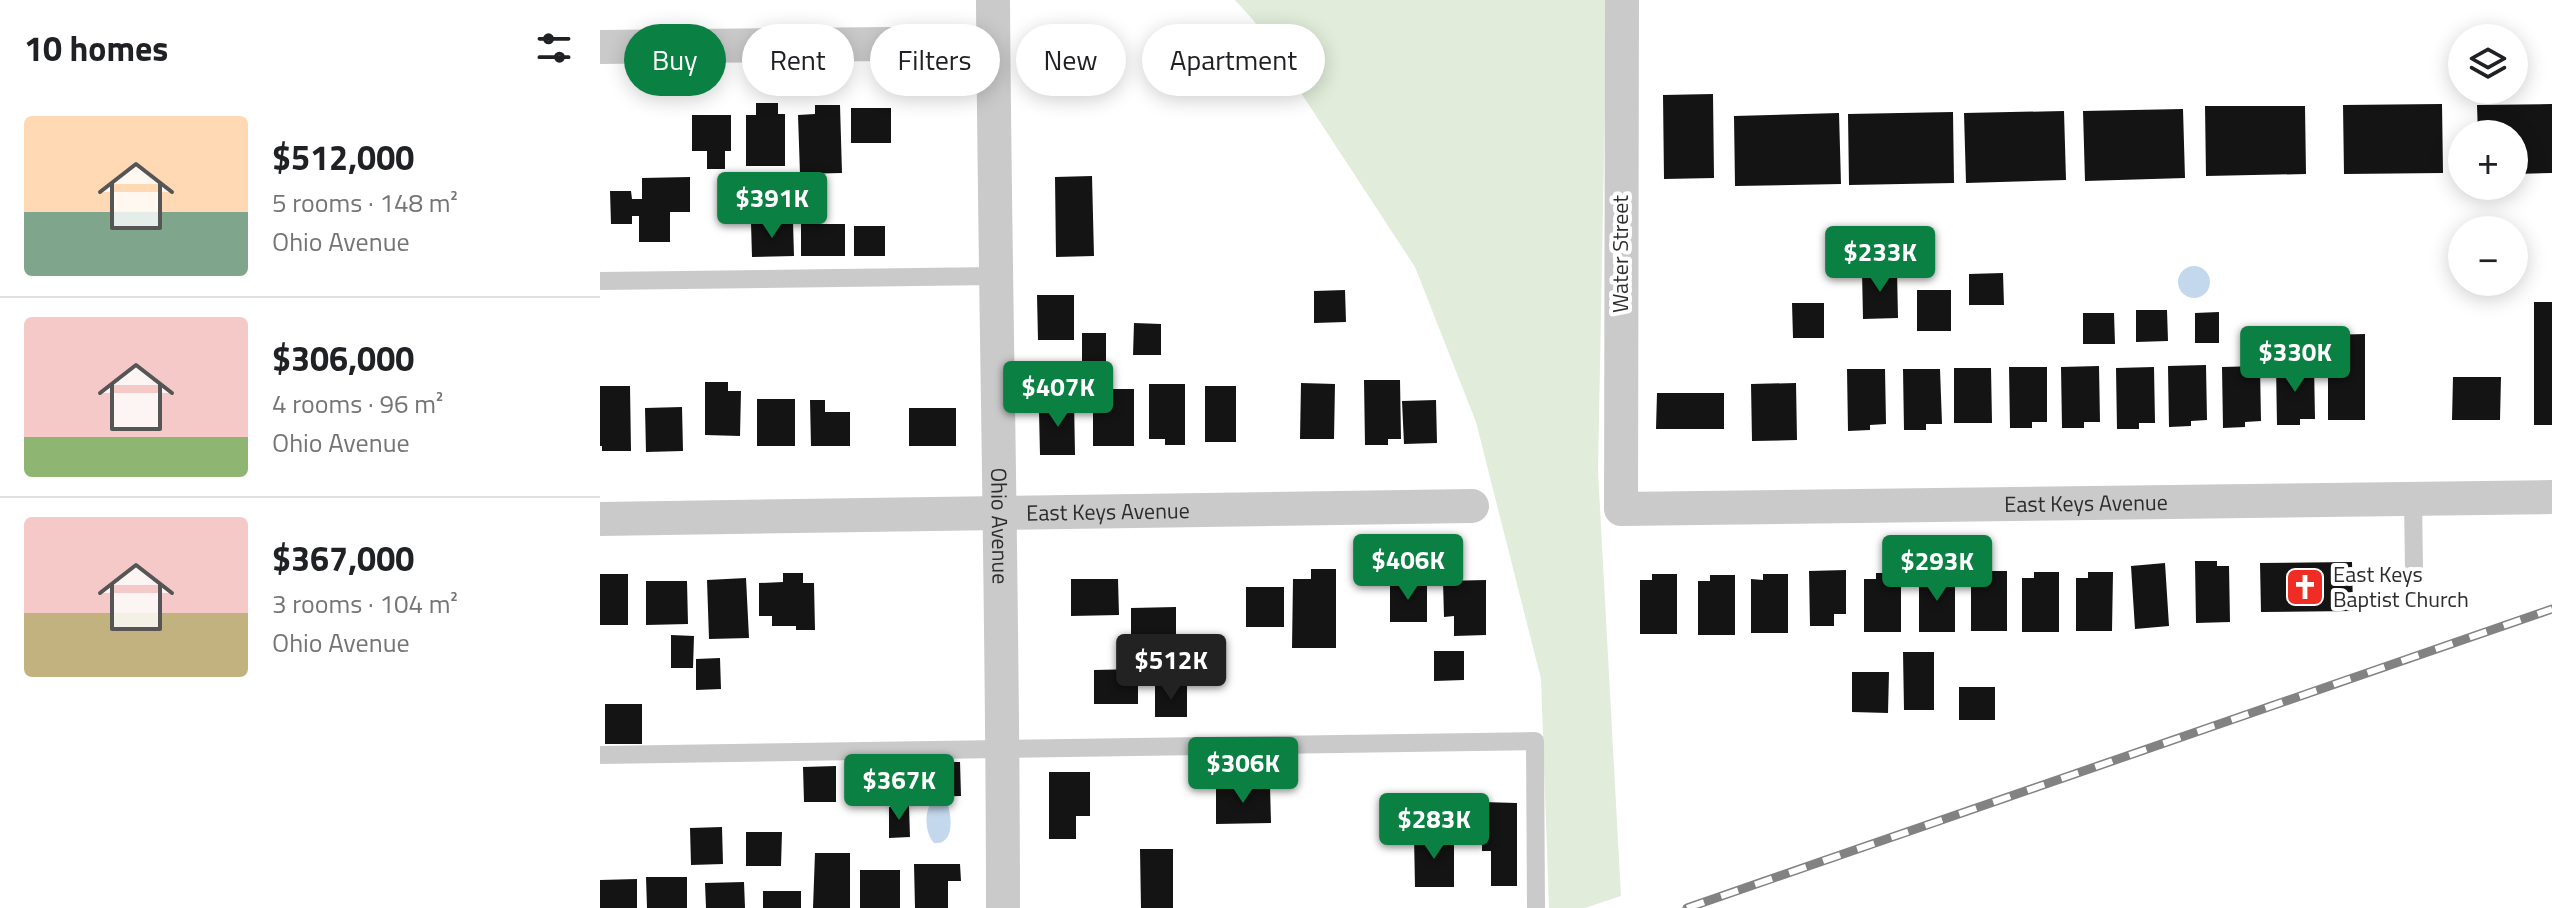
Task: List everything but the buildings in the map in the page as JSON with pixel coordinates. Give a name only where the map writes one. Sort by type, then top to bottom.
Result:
[{"type":"street","name":"Ohio Avenue","points":[[993,0],[993,24]]},
{"type":"street","name":"Water Street","points":[[1621,509],[1622,0]]},
{"type":"street","points":[[600,47],[870,44]]},
{"type":"street","name":"Ohio Avenue","points":[[993,96],[1003,908]]},
{"type":"street","name":"East Keys Avenue","points":[[1621,509],[2552,497]]},
{"type":"street","name":"East Keys Avenue","points":[[600,519],[1472,506]]},
{"type":"lane","points":[[600,281],[995,276]]},
{"type":"lane","points":[[2413,499],[2414,568]]},
{"type":"lane","points":[[600,755],[1535,741],[1536,908]]},
{"type":"green space","points":[[1235,0],[1607,0],[1598,471],[1621,896],[1585,908],[1549,908],[1541,679],[1476,422],[1415,267],[1303,96],[1325,96],[1325,24],[1256,24]]},
{"type":"water","points":[[2194,266],[2206,270],[2210,282],[2206,294],[2194,298],[2182,294],[2178,282],[2182,270]]},
{"type":"water","points":[[937,798],[947,802],[950,828],[946,839],[934,843],[926,819],[929,806]]},
{"type":"railway","points":[[1687,908],[2552,609]]},
{"type":"place","name":"East Keys Baptist Church","points":[[2305,587]]}]
